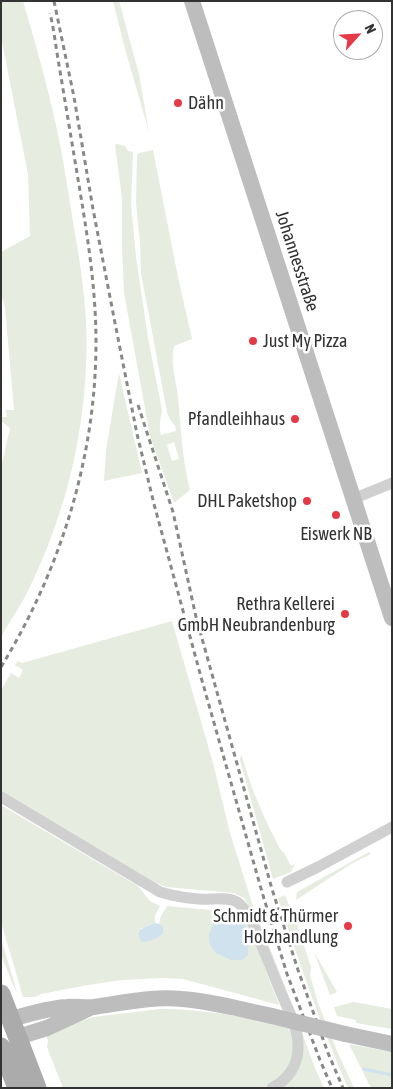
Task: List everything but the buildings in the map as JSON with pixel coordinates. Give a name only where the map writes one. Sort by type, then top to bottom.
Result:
[{"type":"main road","name":"Johannesstraße","points":[[192,1],[392,618]]},
{"type":"main road","points":[[1,994],[9,1040],[37,1088]]},
{"type":"main road","points":[[6,1020],[67,1006],[92,1007],[125,1001],[159,998],[181,999],[272,1016],[392,1044]]},
{"type":"main road","points":[[9,1040],[47,1028],[92,1007]]},
{"type":"main road","points":[[1,1047],[17,1088]]},
{"type":"street","points":[[353,499],[392,483]]},
{"type":"street","points":[[1,797],[160,892],[184,898],[228,899],[241,905],[256,931],[296,1030],[298,1041],[296,1059],[291,1072],[286,1079],[272,1088]]},
{"type":"street","points":[[287,882],[392,827]]},
{"type":"shaded area","points":[[1,1],[23,1],[49,94],[61,149],[83,283],[86,320],[86,374],[80,428],[62,507],[31,584],[22,603],[1,637],[1,468],[10,428],[1,421],[1,417],[7,417],[6,410],[14,410],[5,308],[1,293],[1,252],[30,236],[28,174],[1,37]]},
{"type":"shaded area","points":[[113,1],[119,1],[139,74],[149,132],[125,49]]},
{"type":"shaded area","points":[[115,145],[125,146],[128,151],[133,152],[131,204],[136,257],[148,338],[162,410],[161,435],[176,431],[176,429],[167,412],[141,273],[136,203],[137,155],[139,153],[153,150],[192,339],[174,346],[173,352],[183,455],[190,490],[174,503],[150,436],[124,293],[122,198]],"holes":[[[174,442],[179,459],[172,461],[167,445]]]},
{"type":"shaded area","points":[[119,373],[142,473],[104,481],[106,450]]},
{"type":"shaded area","points":[[172,621],[213,763],[230,833],[253,906],[324,1088],[279,1088],[301,1055],[250,908],[244,898],[234,893],[166,887],[153,882],[1,792],[1,690],[11,673],[19,678],[23,670],[15,665],[18,661],[22,663]]},
{"type":"shaded area","points":[[241,754],[252,788],[266,821],[291,866],[295,864],[291,872],[273,879],[240,760]]},
{"type":"shaded area","points":[[1,805],[138,886],[150,901],[160,906],[155,915],[155,923],[140,929],[163,926],[159,924],[167,906],[238,910],[241,912],[279,1005],[183,979],[162,978],[122,980],[41,994],[35,997],[23,997],[1,922]]},
{"type":"shaded area","points":[[369,852],[371,854],[351,864],[296,900],[297,892]]},
{"type":"shaded area","points":[[285,895],[311,967],[310,975],[318,1003],[354,1088],[348,1088],[311,994],[278,898]]},
{"type":"shaded area","points":[[1,938],[17,992],[1,955]]},
{"type":"shaded area","points":[[314,952],[337,992],[330,995]]},
{"type":"shaded area","points":[[354,1002],[392,1009],[392,1029],[356,1023],[356,1020],[337,1016],[334,1007]]},
{"type":"shaded area","points":[[160,1009],[194,1010],[227,1014],[292,1029],[294,1036],[292,1064],[274,1083],[265,1088],[63,1088],[48,1050],[46,1034],[93,1017]]},
{"type":"shaded area","points":[[349,1044],[392,1052],[392,1088],[371,1088]]},
{"type":"water","points":[[232,914],[243,921],[247,930],[248,955],[242,960],[231,960],[216,953],[210,945],[209,934],[214,923],[223,916]]},
{"type":"water","points":[[155,923],[163,926],[163,933],[159,937],[142,942],[139,938],[141,929]]},
{"type":"waterway","points":[[364,1069],[392,1075]]},
{"type":"railway","points":[[54,1],[74,97],[93,209],[137,434],[154,504],[262,892],[287,974],[332,1088]]},
{"type":"railway","points":[[1,667],[41,591],[71,510],[82,469],[90,427],[94,385],[96,342],[92,271],[50,13]]},
{"type":"railway","points":[[138,405],[173,512],[196,617],[272,889],[298,970],[328,1053],[343,1088]]},
{"type":"place","name":"Dähn","points":[[178,103]]},
{"type":"place","name":"Just My Pizza","points":[[253,341]]},
{"type":"place","name":"Pfandleihhaus","points":[[295,419]]},
{"type":"place","name":"DHL Paketshop","points":[[307,501]]},
{"type":"place","name":"Eiswerk NB","points":[[336,515]]},
{"type":"place","name":"Rethra Kellerei GmbH Neubrandenburg","points":[[345,614]]},
{"type":"place","name":"Schmidt & Thürmer Holzhandlung","points":[[348,926]]}]
